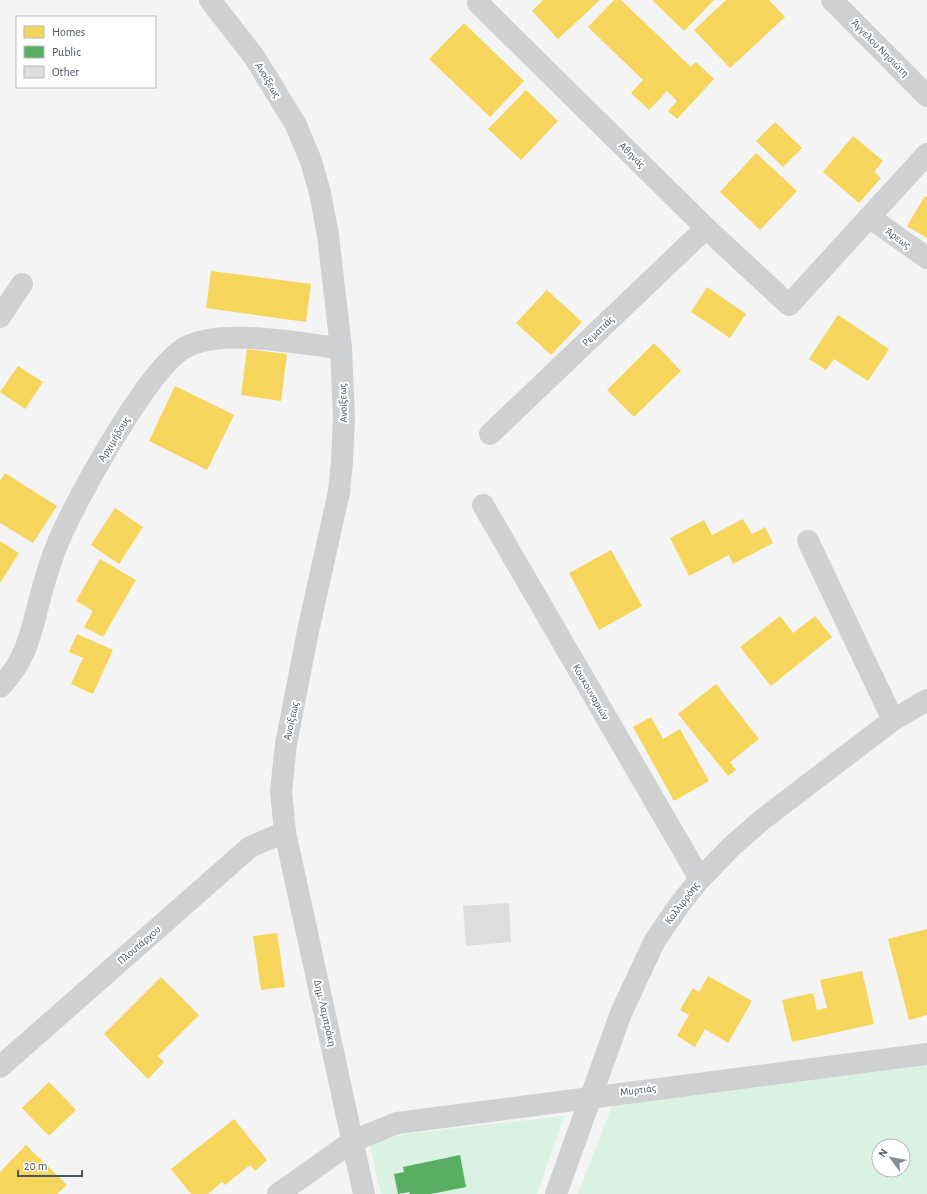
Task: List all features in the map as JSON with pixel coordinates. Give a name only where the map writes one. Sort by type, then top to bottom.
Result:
[{"type":"street","name":"Ανοίξεως","points":[[210,0],[255,58],[296,125],[311,161],[320,193],[328,234],[341,348],[344,424],[339,492],[308,631],[286,744],[281,791],[285,832]]},
{"type":"street","name":"Άγγελου Νησιώτη","points":[[832,0],[927,96]]},
{"type":"street","name":"Αθηνάς","points":[[479,1],[706,228],[789,305],[869,217]]},
{"type":"street","points":[[869,217],[927,154]]},
{"type":"street","name":"Άρεως","points":[[869,217],[927,258]]},
{"type":"street","name":"Ρεματιάς","points":[[490,434],[706,228]]},
{"type":"street","points":[[0,317],[22,284]]},
{"type":"street","name":"Αρχιμήδους","points":[[0,687],[19,665],[28,647],[45,581],[63,530],[99,463],[143,392],[165,364],[188,346],[217,338],[242,338],[341,348]]},
{"type":"street","name":"Κουκουναριών","points":[[483,505],[700,879]]},
{"type":"street","points":[[808,541],[893,720]]},
{"type":"street","name":"Καλλιρρόης","points":[[556,1194],[621,1013],[655,940],[700,879],[732,846],[763,819],[893,720],[927,700]]},
{"type":"street","name":"Πλουτάρχου","points":[[0,1067],[250,847],[285,832]]},
{"type":"street","name":"Δημ. Λαμπράκη","points":[[285,832],[364,1194]]},
{"type":"street","name":"Μυρτιάς","points":[[278,1194],[353,1141],[397,1123],[591,1096],[927,1054]]},
{"type":"green space","points":[[927,1065],[927,1194],[578,1194],[612,1106]]},
{"type":"green space","points":[[564,1116],[537,1194],[381,1194],[370,1145],[404,1134]]},
{"type":"building: Homes","points":[[543,0],[600,0],[558,39],[532,11]]},
{"type":"building: Homes","points":[[614,0],[621,0],[691,67],[696,62],[714,79],[677,119],[668,111],[677,101],[667,91],[649,110],[631,93],[643,80],[588,27]]},
{"type":"building: Homes","points":[[652,0],[714,0],[684,31]]},
{"type":"building: Homes","points":[[726,0],[769,0],[785,17],[730,68],[694,30]]},
{"type":"building: Homes","points":[[464,23],[524,81],[490,117],[429,59]]},
{"type":"building: Homes","points":[[526,90],[558,121],[521,160],[488,129]]},
{"type":"building: Homes","points":[[775,122],[802,148],[783,167],[756,141]]},
{"type":"building: Homes","points":[[853,136],[883,161],[874,172],[881,178],[859,203],[823,172]]},
{"type":"building: Homes","points":[[756,153],[797,191],[760,230],[720,192]]},
{"type":"building: Homes","points":[[925,196],[927,197],[927,238],[907,226]]},
{"type":"building: Homes","points":[[211,271],[311,284],[306,322],[206,308]]},
{"type":"building: Homes","points":[[707,287],[746,314],[730,338],[691,312]]},
{"type":"building: Homes","points":[[547,290],[582,322],[551,355],[516,323]]},
{"type":"building: Homes","points":[[838,315],[889,349],[868,381],[834,359],[826,370],[809,359]]},
{"type":"building: Homes","points":[[654,343],[681,371],[634,417],[607,390]]},
{"type":"building: Homes","points":[[247,349],[287,354],[281,401],[241,395]]},
{"type":"building: Homes","points":[[18,366],[43,382],[25,409],[0,392]]},
{"type":"building: Homes","points":[[175,386],[234,415],[207,470],[149,441]]},
{"type":"building: Homes","points":[[5,473],[57,506],[33,543],[0,523],[0,481]]},
{"type":"building: Homes","points":[[115,508],[143,527],[119,564],[91,545]]},
{"type":"building: Homes","points":[[743,519],[752,534],[765,527],[773,543],[733,564],[729,555],[689,576],[670,538],[704,520],[712,535]]},
{"type":"building: Homes","points":[[0,541],[19,553],[0,583]]},
{"type":"building: Homes","points":[[611,550],[642,606],[599,630],[569,573]]},
{"type":"building: Homes","points":[[100,559],[136,580],[103,637],[84,627],[93,611],[76,601]]},
{"type":"building: Homes","points":[[780,616],[793,633],[815,616],[832,637],[771,686],[740,647]]},
{"type":"building: Homes","points":[[77,634],[113,650],[93,694],[71,684],[83,658],[69,652]]},
{"type":"building: Homes","points":[[716,684],[759,739],[730,762],[736,770],[728,776],[678,714]]},
{"type":"building: Homes","points":[[651,717],[663,739],[680,729],[709,781],[674,801],[633,727]]},
{"type":"building: Homes","points":[[927,929],[927,1015],[909,1020],[888,939]]},
{"type":"building: Homes","points":[[277,933],[285,987],[261,990],[253,936]]},
{"type":"building: Homes","points":[[862,971],[874,1024],[792,1042],[782,1000],[813,993],[817,1010],[827,1008],[820,980]]},
{"type":"building: Homes","points":[[708,976],[752,1001],[728,1043],[705,1029],[695,1047],[677,1036],[689,1015],[680,1010],[693,988],[699,992]]},
{"type":"building: Homes","points":[[161,977],[199,1015],[158,1056],[164,1062],[148,1079],[104,1034]]},
{"type":"building: Homes","points":[[49,1082],[76,1110],[49,1136],[22,1108]]},
{"type":"building: Homes","points":[[234,1119],[267,1160],[255,1171],[250,1165],[225,1185],[222,1182],[208,1194],[191,1194],[171,1169]]},
{"type":"building: Homes","points":[[26,1145],[67,1185],[57,1194],[0,1194],[0,1172]]},
{"type":"building: Public","points":[[460,1155],[466,1187],[431,1194],[410,1194],[409,1192],[398,1194],[394,1174],[404,1172],[403,1167]]},
{"type":"building: Other","points":[[509,903],[511,942],[466,946],[463,906]]}]
